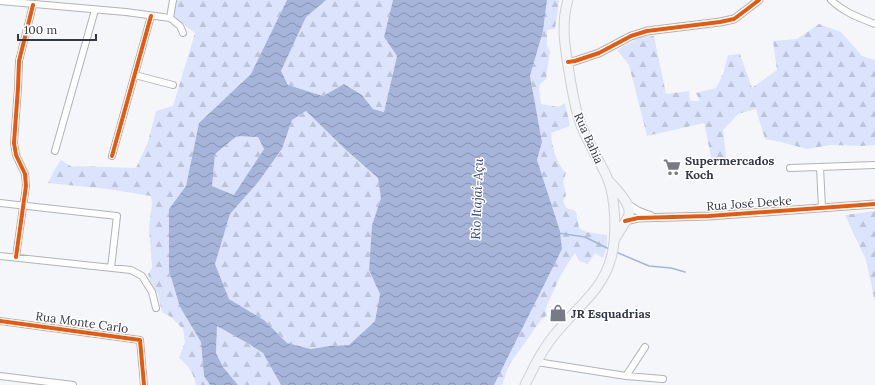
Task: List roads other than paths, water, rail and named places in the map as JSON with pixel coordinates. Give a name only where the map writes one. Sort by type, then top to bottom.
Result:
[{"type":"main road","name":"Rua Bahia","points":[[568,0],[564,15],[564,31],[574,104],[581,125],[608,179],[614,205],[613,250]]},
{"type":"main road","name":"Rua Bahia","points":[[525,385],[537,362],[555,334],[595,290],[605,273],[629,213],[627,204],[621,194],[608,179]]},
{"type":"main road","points":[[614,205],[618,202],[627,204]]},
{"type":"main road","points":[[614,219],[625,221]]},
{"type":"street","points":[[170,18],[173,0]]},
{"type":"street","points":[[568,62],[599,53],[631,36],[647,31],[734,19],[759,0]]},
{"type":"street","points":[[831,0],[836,5],[850,13],[875,24]]},
{"type":"street","points":[[0,1],[126,12],[170,18],[180,26],[183,33]]},
{"type":"street","points":[[16,257],[26,186],[25,174],[16,155],[14,143],[19,61],[33,5]]},
{"type":"street","points":[[55,151],[95,10]]},
{"type":"street","points":[[112,156],[151,16]]},
{"type":"street","points":[[135,75],[173,85]]},
{"type":"street","points":[[790,168],[875,165]]},
{"type":"street","points":[[820,167],[822,208]]},
{"type":"street","points":[[0,204],[117,216],[111,268]]},
{"type":"street","name":"Rua José Deeke","points":[[627,204],[638,211],[655,217]]},
{"type":"street","name":"Rua José Deeke","points":[[625,221],[638,218],[709,216],[875,204]]},
{"type":"street","points":[[0,256],[131,270],[142,276],[152,292],[156,308]]},
{"type":"street","name":"Rua Monte Carlo","points":[[0,321],[140,340],[144,385]]},
{"type":"street","points":[[626,376],[646,347]]},
{"type":"street","points":[[537,362],[626,376],[663,379]]},
{"type":"street","points":[[0,376],[73,385]]},
{"type":"water","name":"Rio Itajaí-Açu","points":[[287,0],[326,0],[306,17],[281,71],[288,85],[323,96],[344,84],[362,95],[373,109],[384,112],[397,56],[384,37],[393,0],[547,0],[543,31],[530,76],[542,142],[537,160],[560,231],[562,249],[494,385],[281,385],[263,353],[217,326],[216,353],[223,367],[238,385],[210,385],[204,376],[201,342],[180,307],[169,270],[169,209],[186,186],[199,123],[251,74]],"holes":[[[306,111],[345,149],[378,178],[381,198],[372,225],[369,270],[380,294],[375,321],[349,345],[311,349],[287,343],[264,320],[229,299],[215,264],[230,214],[259,181],[282,149],[292,120]],[[237,136],[258,137],[264,149],[234,195],[212,186],[215,154]]]},
{"type":"waterway","points":[[558,233],[585,237],[609,249]]},
{"type":"waterway","points":[[616,252],[649,266],[671,268],[685,272]]},
{"type":"place","name":"Supermercados Koch","points":[[672,167]]},
{"type":"place","name":"JR Esquadrias","points":[[558,313]]}]
